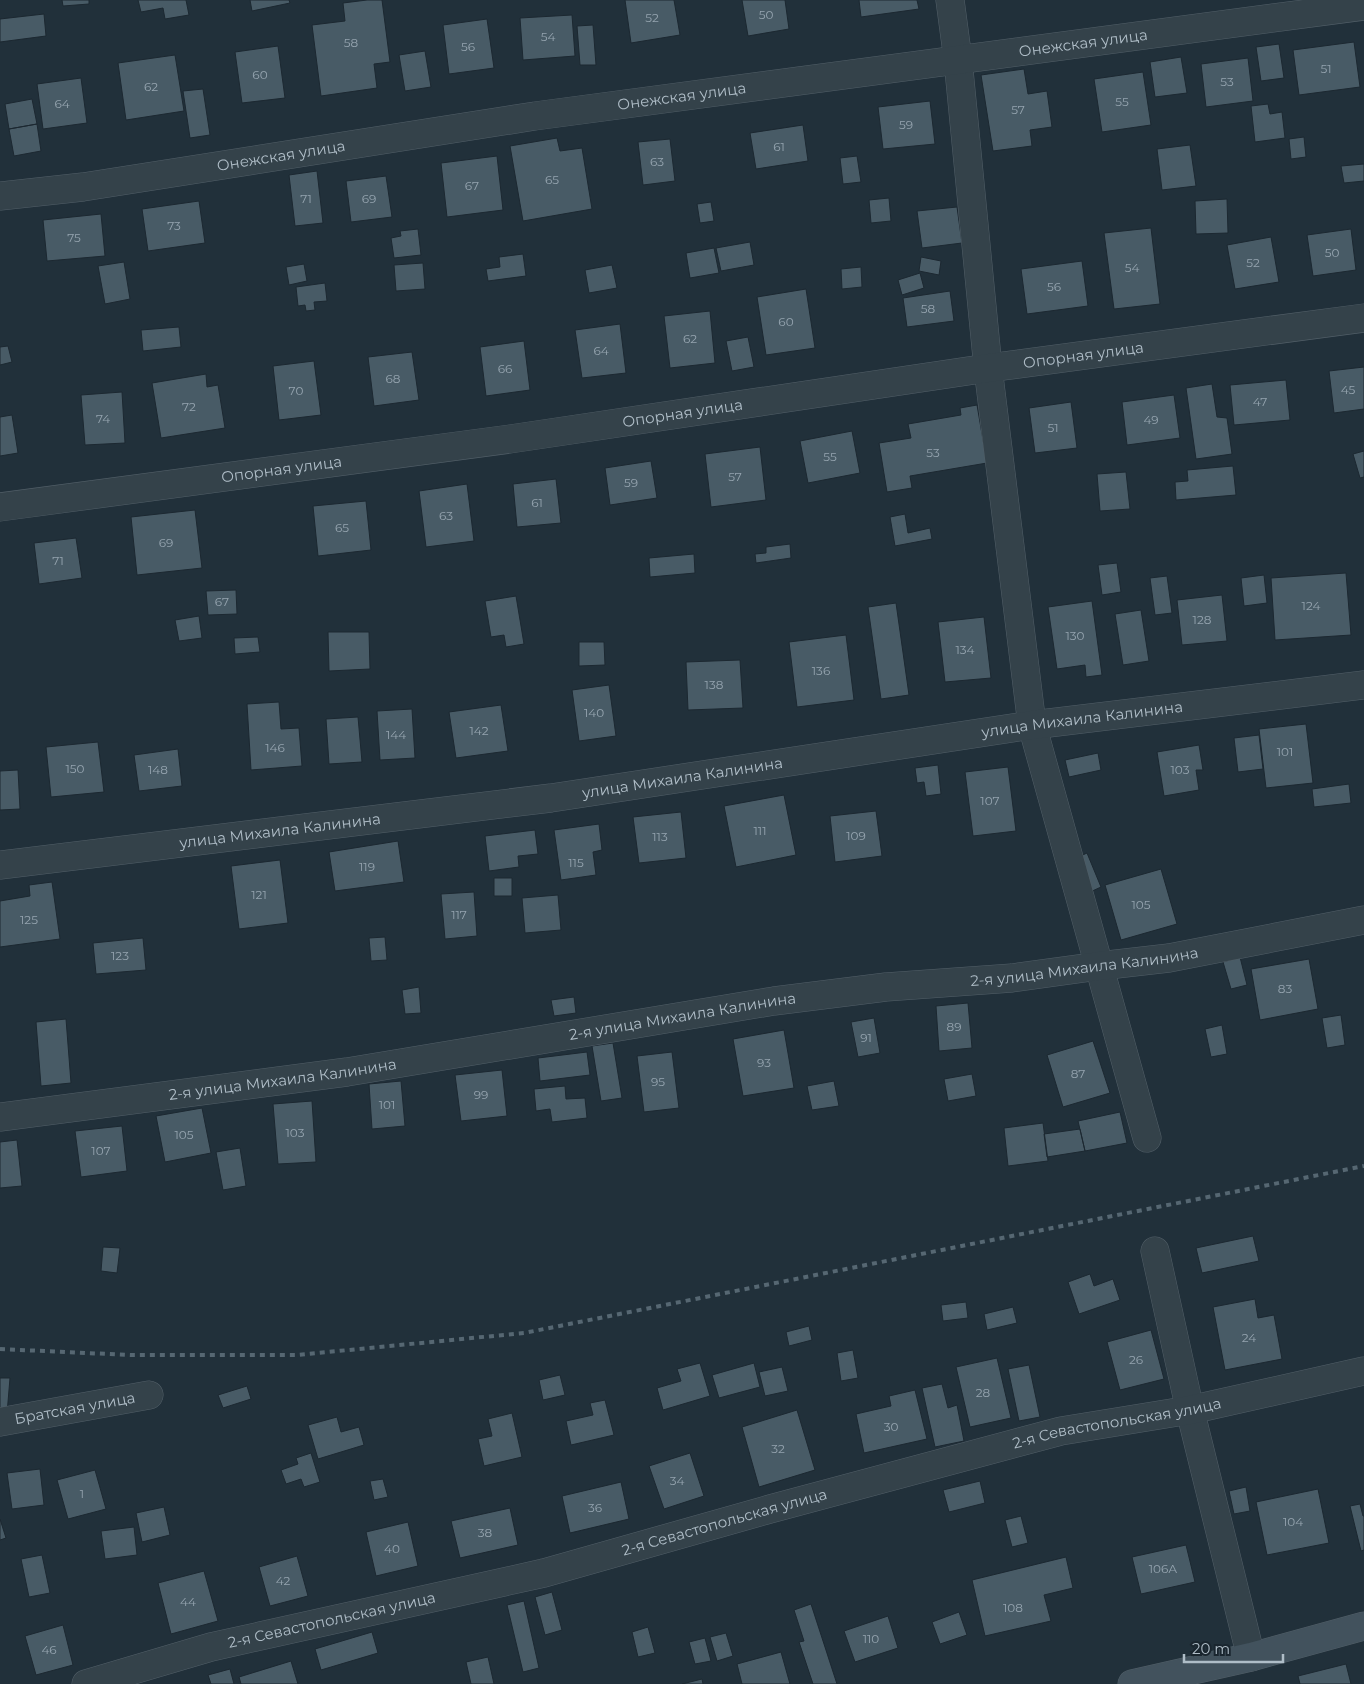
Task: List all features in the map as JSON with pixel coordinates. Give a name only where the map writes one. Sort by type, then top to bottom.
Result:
[{"type":"street","points":[[950,0],[958,60],[988,368],[1032,725],[1148,1138]]},
{"type":"street","name":"Онежская улица","points":[[0,196],[83,187],[535,116],[1364,6]]},
{"type":"street","name":"Опорная улица","points":[[0,507],[500,440],[988,368],[1364,318]]},
{"type":"street","name":"улица Михаила Калинина","points":[[0,865],[551,798],[1032,725],[1364,684]]},
{"type":"street","name":"2-я улица Михаила Калинина","points":[[0,1117],[346,1072],[774,1001],[886,987],[1012,978],[1169,958],[1364,920]]},
{"type":"street","points":[[1156,1251],[1190,1410],[1251,1657]]},
{"type":"street","name":"2-я Севастопольская улица","points":[[86,1684],[211,1647],[544,1573],[770,1508],[1061,1431],[1190,1410],[1364,1371]]},
{"type":"street","name":"Братская улица","points":[[0,1422],[149,1396]]},
{"type":"street","points":[[1132,1684],[1251,1657],[1364,1626]]},
{"type":"building","points":[[62,0],[89,0],[89,4],[63,6]]},
{"type":"building","points":[[138,0],[186,0],[189,15],[165,19],[163,8],[141,12]]},
{"type":"building","points":[[250,0],[289,0],[290,3],[252,11]]},
{"type":"building","points":[[382,0],[390,62],[374,64],[377,88],[321,96],[312,25],[345,21],[343,3]]},
{"type":"building","points":[[625,0],[674,0],[680,35],[631,43]]},
{"type":"building","points":[[742,0],[785,0],[789,29],[748,36]]},
{"type":"building","points":[[859,0],[917,0],[919,9],[861,17]]},
{"type":"building","points":[[44,14],[46,36],[0,42],[0,19]]},
{"type":"building","points":[[572,15],[575,56],[523,60],[520,18]]},
{"type":"building","points":[[487,19],[494,68],[449,74],[443,25]]},
{"type":"building","points":[[593,25],[596,65],[580,65],[577,26]]},
{"type":"building","points":[[1354,42],[1360,87],[1299,95],[1293,50]]},
{"type":"building","points":[[1279,44],[1284,78],[1261,81],[1256,47]]},
{"type":"building","points":[[278,46],[285,98],[242,103],[235,52]]},
{"type":"building","points":[[425,51],[431,87],[405,91],[399,55]]},
{"type":"building","points":[[175,55],[184,111],[126,120],[118,63]]},
{"type":"building","points":[[1181,57],[1187,93],[1155,97],[1150,62]]},
{"type":"building","points":[[1248,58],[1253,101],[1206,107],[1201,64]]},
{"type":"building","points":[[1024,69],[1028,94],[1047,91],[1052,127],[1030,130],[1032,146],[993,151],[981,75]]},
{"type":"building","points":[[1143,72],[1151,125],[1102,132],[1094,79]]},
{"type":"building","points":[[81,78],[87,123],[43,129],[37,84]]},
{"type":"building","points":[[203,89],[210,135],[190,138],[183,91]]},
{"type":"building","points":[[32,99],[37,124],[9,129],[5,104]]},
{"type":"building","points":[[930,101],[935,144],[883,149],[878,107]]},
{"type":"building","points":[[1268,104],[1270,114],[1282,112],[1285,138],[1255,142],[1251,106]]},
{"type":"building","points":[[37,124],[41,151],[14,156],[9,129]]},
{"type":"building","points":[[803,125],[808,161],[756,169],[750,133]]},
{"type":"building","points":[[1304,137],[1306,157],[1291,159],[1289,139]]},
{"type":"building","points":[[557,138],[560,151],[582,148],[592,209],[523,221],[510,146]]},
{"type":"building","points":[[670,139],[675,181],[643,185],[638,142]]},
{"type":"building","points":[[1190,145],[1196,186],[1162,190],[1157,149]]},
{"type":"building","points":[[497,156],[503,210],[447,217],[441,163]]},
{"type":"building","points":[[857,156],[861,182],[843,184],[840,158]]},
{"type":"building","points":[[1364,164],[1364,181],[1344,183],[1341,166]]},
{"type":"building","points":[[317,171],[323,223],[295,226],[289,175]]},
{"type":"building","points":[[386,176],[392,217],[351,222],[346,181]]},
{"type":"building","points":[[889,198],[891,221],[871,223],[869,200]]},
{"type":"building","points":[[1227,199],[1228,233],[1196,234],[1195,201]]},
{"type":"building","points":[[199,201],[205,243],[148,251],[142,209]]},
{"type":"building","points":[[711,202],[714,221],[700,223],[697,204]]},
{"type":"building","points":[[957,207],[962,243],[922,248],[917,211]]},
{"type":"building","points":[[101,214],[105,256],[47,261],[43,220]]},
{"type":"building","points":[[1151,228],[1160,304],[1114,309],[1104,233]]},
{"type":"building","points":[[418,229],[421,255],[394,258],[391,238],[401,236],[400,231]]},
{"type":"building","points":[[1351,229],[1356,270],[1313,276],[1307,235]]},
{"type":"building","points":[[1271,237],[1279,282],[1235,289],[1227,245]]},
{"type":"building","points":[[750,242],[754,265],[721,271],[716,248]]},
{"type":"building","points":[[714,248],[719,273],[690,278],[686,253]]},
{"type":"building","points":[[523,254],[526,276],[488,281],[486,269],[500,267],[499,257]]},
{"type":"building","points":[[921,257],[941,261],[939,275],[919,271]]},
{"type":"building","points":[[1082,261],[1088,306],[1027,314],[1021,269]]},
{"type":"building","points":[[124,262],[130,299],[105,304],[98,266]]},
{"type":"building","points":[[423,263],[425,289],[396,291],[394,265]]},
{"type":"building","points":[[304,264],[307,281],[289,285],[286,267]]},
{"type":"building","points":[[612,265],[617,288],[589,293],[585,270]]},
{"type":"building","points":[[861,267],[862,287],[842,289],[841,269]]},
{"type":"building","points":[[920,273],[924,288],[902,295],[898,280]]},
{"type":"building","points":[[325,283],[327,301],[314,302],[315,310],[306,311],[305,305],[298,306],[296,287]]},
{"type":"building","points":[[806,289],[815,348],[766,355],[757,297]]},
{"type":"building","points":[[950,291],[954,321],[907,327],[903,298]]},
{"type":"building","points":[[710,311],[715,363],[670,368],[664,316]]},
{"type":"building","points":[[620,324],[626,373],[582,378],[575,330]]},
{"type":"building","points":[[179,327],[181,347],[143,351],[141,330]]},
{"type":"building","points":[[748,337],[754,367],[732,371],[726,341]]},
{"type":"building","points":[[524,341],[530,390],[486,396],[480,347]]},
{"type":"building","points":[[8,346],[12,362],[0,365],[0,347]]},
{"type":"building","points":[[412,352],[419,400],[374,406],[368,357]]},
{"type":"building","points":[[314,361],[321,415],[279,420],[273,366]]},
{"type":"building","points":[[1364,367],[1364,409],[1334,413],[1329,371]]},
{"type":"building","points":[[206,374],[207,387],[218,385],[225,428],[161,438],[152,383]]},
{"type":"building","points":[[1286,380],[1290,420],[1234,425],[1230,385]]},
{"type":"building","points":[[1212,384],[1217,417],[1227,418],[1232,454],[1196,459],[1186,388]]},
{"type":"building","points":[[122,392],[125,443],[85,445],[81,395]]},
{"type":"building","points":[[1174,395],[1180,438],[1127,445],[1122,402]]},
{"type":"building","points":[[1071,402],[1077,448],[1035,453],[1029,408]]},
{"type":"building","points":[[977,405],[987,463],[910,476],[912,488],[887,492],[879,443],[911,438],[908,424],[961,415],[960,408]]},
{"type":"building","points":[[12,415],[18,453],[0,456],[0,417]]},
{"type":"building","points":[[852,431],[860,473],[808,483],[800,441]]},
{"type":"building","points":[[760,447],[766,500],[711,507],[705,454]]},
{"type":"building","points":[[1364,451],[1364,477],[1360,478],[1353,454]]},
{"type":"building","points":[[651,461],[657,498],[610,505],[605,468]]},
{"type":"building","points":[[1233,466],[1236,495],[1176,500],[1175,482],[1188,481],[1187,470]]},
{"type":"building","points":[[1126,472],[1130,509],[1100,511],[1097,474]]},
{"type":"building","points":[[556,479],[561,523],[517,527],[513,484]]},
{"type":"building","points":[[467,484],[474,541],[426,547],[419,491]]},
{"type":"building","points":[[366,501],[371,550],[318,556],[313,506]]},
{"type":"building","points":[[195,510],[202,568],[137,575],[131,517]]},
{"type":"building","points":[[905,514],[908,533],[930,528],[932,539],[895,546],[890,517]]},
{"type":"building","points":[[76,538],[82,578],[39,584],[34,543]]},
{"type":"building","points":[[790,544],[791,558],[756,563],[755,554],[766,553],[766,547]]},
{"type":"building","points":[[694,554],[695,573],[650,577],[649,558]]},
{"type":"building","points":[[1117,563],[1121,592],[1102,595],[1098,565]]},
{"type":"building","points":[[1346,573],[1351,635],[1275,640],[1271,578]]},
{"type":"building","points":[[1264,575],[1267,603],[1244,606],[1241,578]]},
{"type":"building","points":[[1167,576],[1172,613],[1155,615],[1150,578]]},
{"type":"building","points":[[236,590],[237,614],[208,615],[206,591]]},
{"type":"building","points":[[1222,595],[1227,641],[1182,645],[1177,600]]},
{"type":"building","points":[[516,596],[524,644],[506,647],[504,635],[491,637],[485,601]]},
{"type":"building","points":[[1092,601],[1102,675],[1086,677],[1085,665],[1057,669],[1048,607]]},
{"type":"building","points":[[896,603],[909,695],[881,699],[868,607]]},
{"type":"building","points":[[1141,610],[1149,661],[1123,665],[1115,614]]},
{"type":"building","points":[[199,616],[202,638],[179,641],[175,620]]},
{"type":"building","points":[[984,617],[991,678],[945,682],[938,622]]},
{"type":"building","points":[[328,632],[369,632],[370,669],[329,671]]},
{"type":"building","points":[[846,635],[854,700],[797,707],[789,642]]},
{"type":"building","points":[[258,637],[260,652],[235,654],[234,638]]},
{"type":"building","points":[[579,642],[604,642],[605,665],[579,666]]},
{"type":"building","points":[[740,660],[743,708],[688,710],[686,662]]},
{"type":"building","points":[[609,685],[616,736],[579,741],[572,690]]},
{"type":"building","points":[[279,702],[281,729],[299,728],[302,766],[251,770],[247,704]]},
{"type":"building","points":[[501,705],[508,751],[456,758],[449,712]]},
{"type":"building","points":[[412,709],[415,758],[380,760],[377,711]]},
{"type":"building","points":[[358,717],[362,762],[329,764],[326,719]]},
{"type":"building","points":[[1306,724],[1313,783],[1266,788],[1259,729]]},
{"type":"building","points":[[1259,735],[1263,769],[1238,772],[1234,738]]},
{"type":"building","points":[[98,742],[104,792],[51,797],[46,747]]},
{"type":"building","points":[[1199,745],[1203,770],[1196,770],[1199,790],[1164,796],[1157,752]]},
{"type":"building","points":[[178,749],[182,786],[139,791],[134,755]]},
{"type":"building","points":[[1098,753],[1101,770],[1069,777],[1065,760]]},
{"type":"building","points":[[938,765],[941,794],[926,796],[924,782],[917,783],[915,768]]},
{"type":"building","points":[[1008,767],[1016,831],[973,836],[965,772]]},
{"type":"building","points":[[18,770],[20,809],[0,810],[0,771]]},
{"type":"building","points":[[1349,784],[1351,803],[1314,807],[1312,789]]},
{"type":"building","points":[[784,795],[796,855],[736,867],[724,806]]},
{"type":"building","points":[[876,811],[882,856],[835,862],[830,816]]},
{"type":"building","points":[[681,812],[686,858],[639,863],[633,817]]},
{"type":"building","points":[[599,824],[602,850],[593,852],[596,875],[561,880],[554,830]]},
{"type":"building","points":[[535,830],[538,854],[518,856],[519,867],[489,871],[485,836]]},
{"type":"building","points":[[398,841],[404,882],[335,891],[329,852]]},
{"type":"building","points":[[1087,853],[1101,887],[1088,893],[1074,859]]},
{"type":"building","points":[[280,860],[288,923],[239,929],[231,866]]},
{"type":"building","points":[[1161,869],[1177,924],[1121,940],[1105,885]]},
{"type":"building","points":[[494,878],[512,878],[512,896],[494,896]]},
{"type":"building","points":[[52,882],[60,939],[0,947],[0,901],[30,896],[29,885]]},
{"type":"building","points":[[474,892],[477,936],[445,939],[441,894]]},
{"type":"building","points":[[558,895],[561,930],[525,933],[522,898]]},
{"type":"building","points":[[385,937],[387,960],[371,961],[369,938]]},
{"type":"building","points":[[143,938],[146,970],[96,974],[93,943]]},
{"type":"building","points":[[1240,957],[1247,985],[1231,989],[1223,962]]},
{"type":"building","points":[[1309,959],[1318,1009],[1260,1020],[1251,969]]},
{"type":"building","points":[[419,987],[421,1013],[405,1014],[402,990]]},
{"type":"building","points":[[574,997],[576,1013],[554,1016],[551,1000]]},
{"type":"building","points":[[968,1003],[972,1048],[939,1051],[936,1006]]},
{"type":"building","points":[[1341,1015],[1345,1045],[1327,1048],[1322,1018]]},
{"type":"building","points":[[874,1018],[880,1053],[858,1057],[851,1022]]},
{"type":"building","points":[[66,1019],[71,1083],[41,1086],[36,1022]]},
{"type":"building","points":[[1222,1025],[1227,1054],[1211,1057],[1205,1029]]},
{"type":"building","points":[[784,1030],[794,1088],[743,1096],[733,1039]]},
{"type":"building","points":[[1093,1041],[1110,1093],[1063,1107],[1047,1055]]},
{"type":"building","points":[[613,1043],[622,1098],[601,1101],[592,1046]]},
{"type":"building","points":[[587,1052],[590,1075],[540,1081],[538,1058]]},
{"type":"building","points":[[672,1052],[679,1108],[644,1112],[637,1056]]},
{"type":"building","points":[[502,1070],[507,1116],[461,1121],[455,1075]]},
{"type":"building","points":[[972,1074],[976,1096],[948,1101],[944,1079]]},
{"type":"building","points":[[401,1081],[405,1126],[372,1129],[369,1084]]},
{"type":"building","points":[[834,1081],[839,1106],[812,1110],[807,1086]]},
{"type":"building","points":[[565,1086],[566,1099],[585,1098],[587,1118],[552,1122],[550,1109],[536,1111],[534,1089]]},
{"type":"building","points":[[312,1101],[316,1162],[278,1164],[273,1104]]},
{"type":"building","points":[[202,1108],[211,1153],[165,1162],[156,1116]]},
{"type":"building","points":[[1120,1112],[1127,1143],[1085,1151],[1078,1121]]},
{"type":"building","points":[[1043,1123],[1048,1161],[1008,1166],[1004,1128]]},
{"type":"building","points":[[122,1126],[127,1171],[81,1177],[75,1131]]},
{"type":"building","points":[[1080,1129],[1085,1151],[1047,1157],[1044,1134]]},
{"type":"building","points":[[17,1140],[22,1186],[0,1188],[0,1142]]},
{"type":"building","points":[[240,1148],[246,1186],[223,1190],[216,1152]]},
{"type":"building","points":[[1253,1236],[1259,1261],[1202,1273],[1196,1248]]},
{"type":"building","points":[[103,1247],[120,1248],[117,1273],[101,1271]]},
{"type":"building","points":[[1090,1274],[1094,1286],[1113,1279],[1120,1300],[1079,1314],[1068,1282]]},
{"type":"building","points":[[1255,1299],[1258,1318],[1274,1315],[1282,1359],[1225,1370],[1213,1307]]},
{"type":"building","points":[[966,1302],[968,1318],[943,1321],[941,1305]]},
{"type":"building","points":[[1013,1307],[1017,1323],[987,1330],[984,1314]]},
{"type":"building","points":[[809,1326],[812,1340],[789,1346],[786,1332]]},
{"type":"building","points":[[1151,1330],[1164,1379],[1120,1390],[1107,1342]]},
{"type":"building","points":[[853,1350],[858,1378],[841,1381],[837,1353]]},
{"type":"building","points":[[997,1358],[1011,1418],[970,1427],[956,1367]]},
{"type":"building","points":[[700,1363],[710,1396],[663,1410],[657,1388],[681,1381],[677,1369]]},
{"type":"building","points":[[754,1363],[760,1387],[719,1398],[712,1375]]},
{"type":"building","points":[[1029,1365],[1040,1417],[1019,1421],[1008,1369]]},
{"type":"building","points":[[782,1367],[788,1391],[765,1396],[759,1372]]},
{"type":"building","points":[[560,1375],[565,1395],[543,1400],[539,1380]]},
{"type":"building","points":[[0,1378],[10,1378],[7,1414],[0,1414]]},
{"type":"building","points":[[942,1384],[948,1408],[957,1405],[964,1441],[935,1447],[922,1388]]},
{"type":"building","points":[[247,1386],[251,1399],[223,1408],[218,1395]]},
{"type":"building","points":[[915,1390],[927,1439],[864,1453],[856,1414],[891,1406],[889,1396]]},
{"type":"building","points":[[605,1400],[614,1435],[571,1445],[566,1421],[593,1415],[590,1403]]},
{"type":"building","points":[[797,1410],[815,1470],[759,1487],[742,1427]]},
{"type":"building","points":[[512,1413],[522,1457],[484,1466],[478,1439],[492,1436],[488,1419]]},
{"type":"building","points":[[337,1417],[341,1432],[359,1427],[364,1445],[318,1459],[308,1425]]},
{"type":"building","points":[[311,1453],[320,1482],[304,1487],[301,1479],[286,1484],[281,1470],[298,1464],[296,1458]]},
{"type":"building","points":[[690,1453],[704,1496],[664,1509],[649,1466]]},
{"type":"building","points":[[40,1469],[44,1505],[12,1509],[7,1473]]},
{"type":"building","points":[[95,1470],[106,1509],[68,1519],[57,1480]]},
{"type":"building","points":[[383,1479],[388,1497],[374,1500],[370,1481]]},
{"type":"building","points":[[980,1481],[985,1503],[949,1512],[943,1490]]},
{"type":"building","points":[[621,1482],[629,1519],[570,1533],[562,1496]]},
{"type":"building","points":[[1246,1487],[1250,1511],[1234,1514],[1229,1491]]},
{"type":"building","points":[[1318,1489],[1329,1543],[1267,1555],[1256,1502]]},
{"type":"building","points":[[1360,1504],[1364,1516],[1364,1550],[1361,1551],[1350,1506]]},
{"type":"building","points":[[164,1507],[170,1535],[142,1542],[136,1513]]},
{"type":"building","points":[[510,1508],[518,1545],[460,1558],[451,1521]]},
{"type":"building","points":[[1021,1516],[1028,1543],[1012,1547],[1005,1520]]},
{"type":"building","points":[[0,1519],[6,1538],[0,1540]]},
{"type":"building","points":[[408,1522],[418,1566],[376,1576],[366,1532]]},
{"type":"building","points":[[134,1527],[137,1555],[105,1559],[101,1531]]},
{"type":"building","points":[[1186,1545],[1195,1582],[1141,1594],[1132,1557]]},
{"type":"building","points":[[42,1555],[50,1593],[29,1597],[21,1559]]},
{"type":"building","points":[[297,1556],[308,1596],[270,1606],[259,1567]]},
{"type":"building","points":[[1066,1557],[1073,1588],[1044,1595],[1051,1621],[985,1636],[972,1580]]},
{"type":"building","points":[[204,1571],[218,1621],[171,1634],[158,1583]]},
{"type":"building","points":[[552,1592],[562,1630],[545,1635],[535,1597]]},
{"type":"building","points":[[524,1601],[539,1668],[523,1672],[507,1605]]},
{"type":"building","points":[[811,1604],[837,1684],[813,1684],[799,1642],[804,1641],[794,1610]]},
{"type":"building","points":[[959,1612],[967,1635],[940,1644],[932,1622]]},
{"type":"building","points":[[888,1616],[898,1648],[855,1662],[844,1631]]},
{"type":"building","points":[[63,1625],[73,1665],[36,1675],[25,1636]]},
{"type":"building","points":[[648,1627],[655,1653],[638,1657],[632,1632]]},
{"type":"building","points":[[372,1632],[378,1653],[321,1670],[315,1649]]},
{"type":"building","points":[[726,1633],[733,1656],[717,1661],[710,1637]]},
{"type":"building","points":[[705,1638],[711,1661],[695,1664],[689,1642]]},
{"type":"building","points":[[781,1652],[790,1684],[742,1684],[737,1664]]},
{"type":"building","points":[[488,1657],[494,1684],[471,1684],[466,1662]]},
{"type":"building","points":[[291,1661],[298,1684],[241,1684],[239,1677]]},
{"type":"building","points":[[1346,1664],[1351,1684],[1300,1684],[1298,1676]]},
{"type":"building","points":[[230,1669],[234,1684],[211,1684],[208,1675]]},
{"type":"building","points":[[702,1679],[703,1684],[682,1684]]},
{"type":"railway","points":[[0,1349],[130,1355],[297,1355],[524,1333],[1364,1166]]}]
